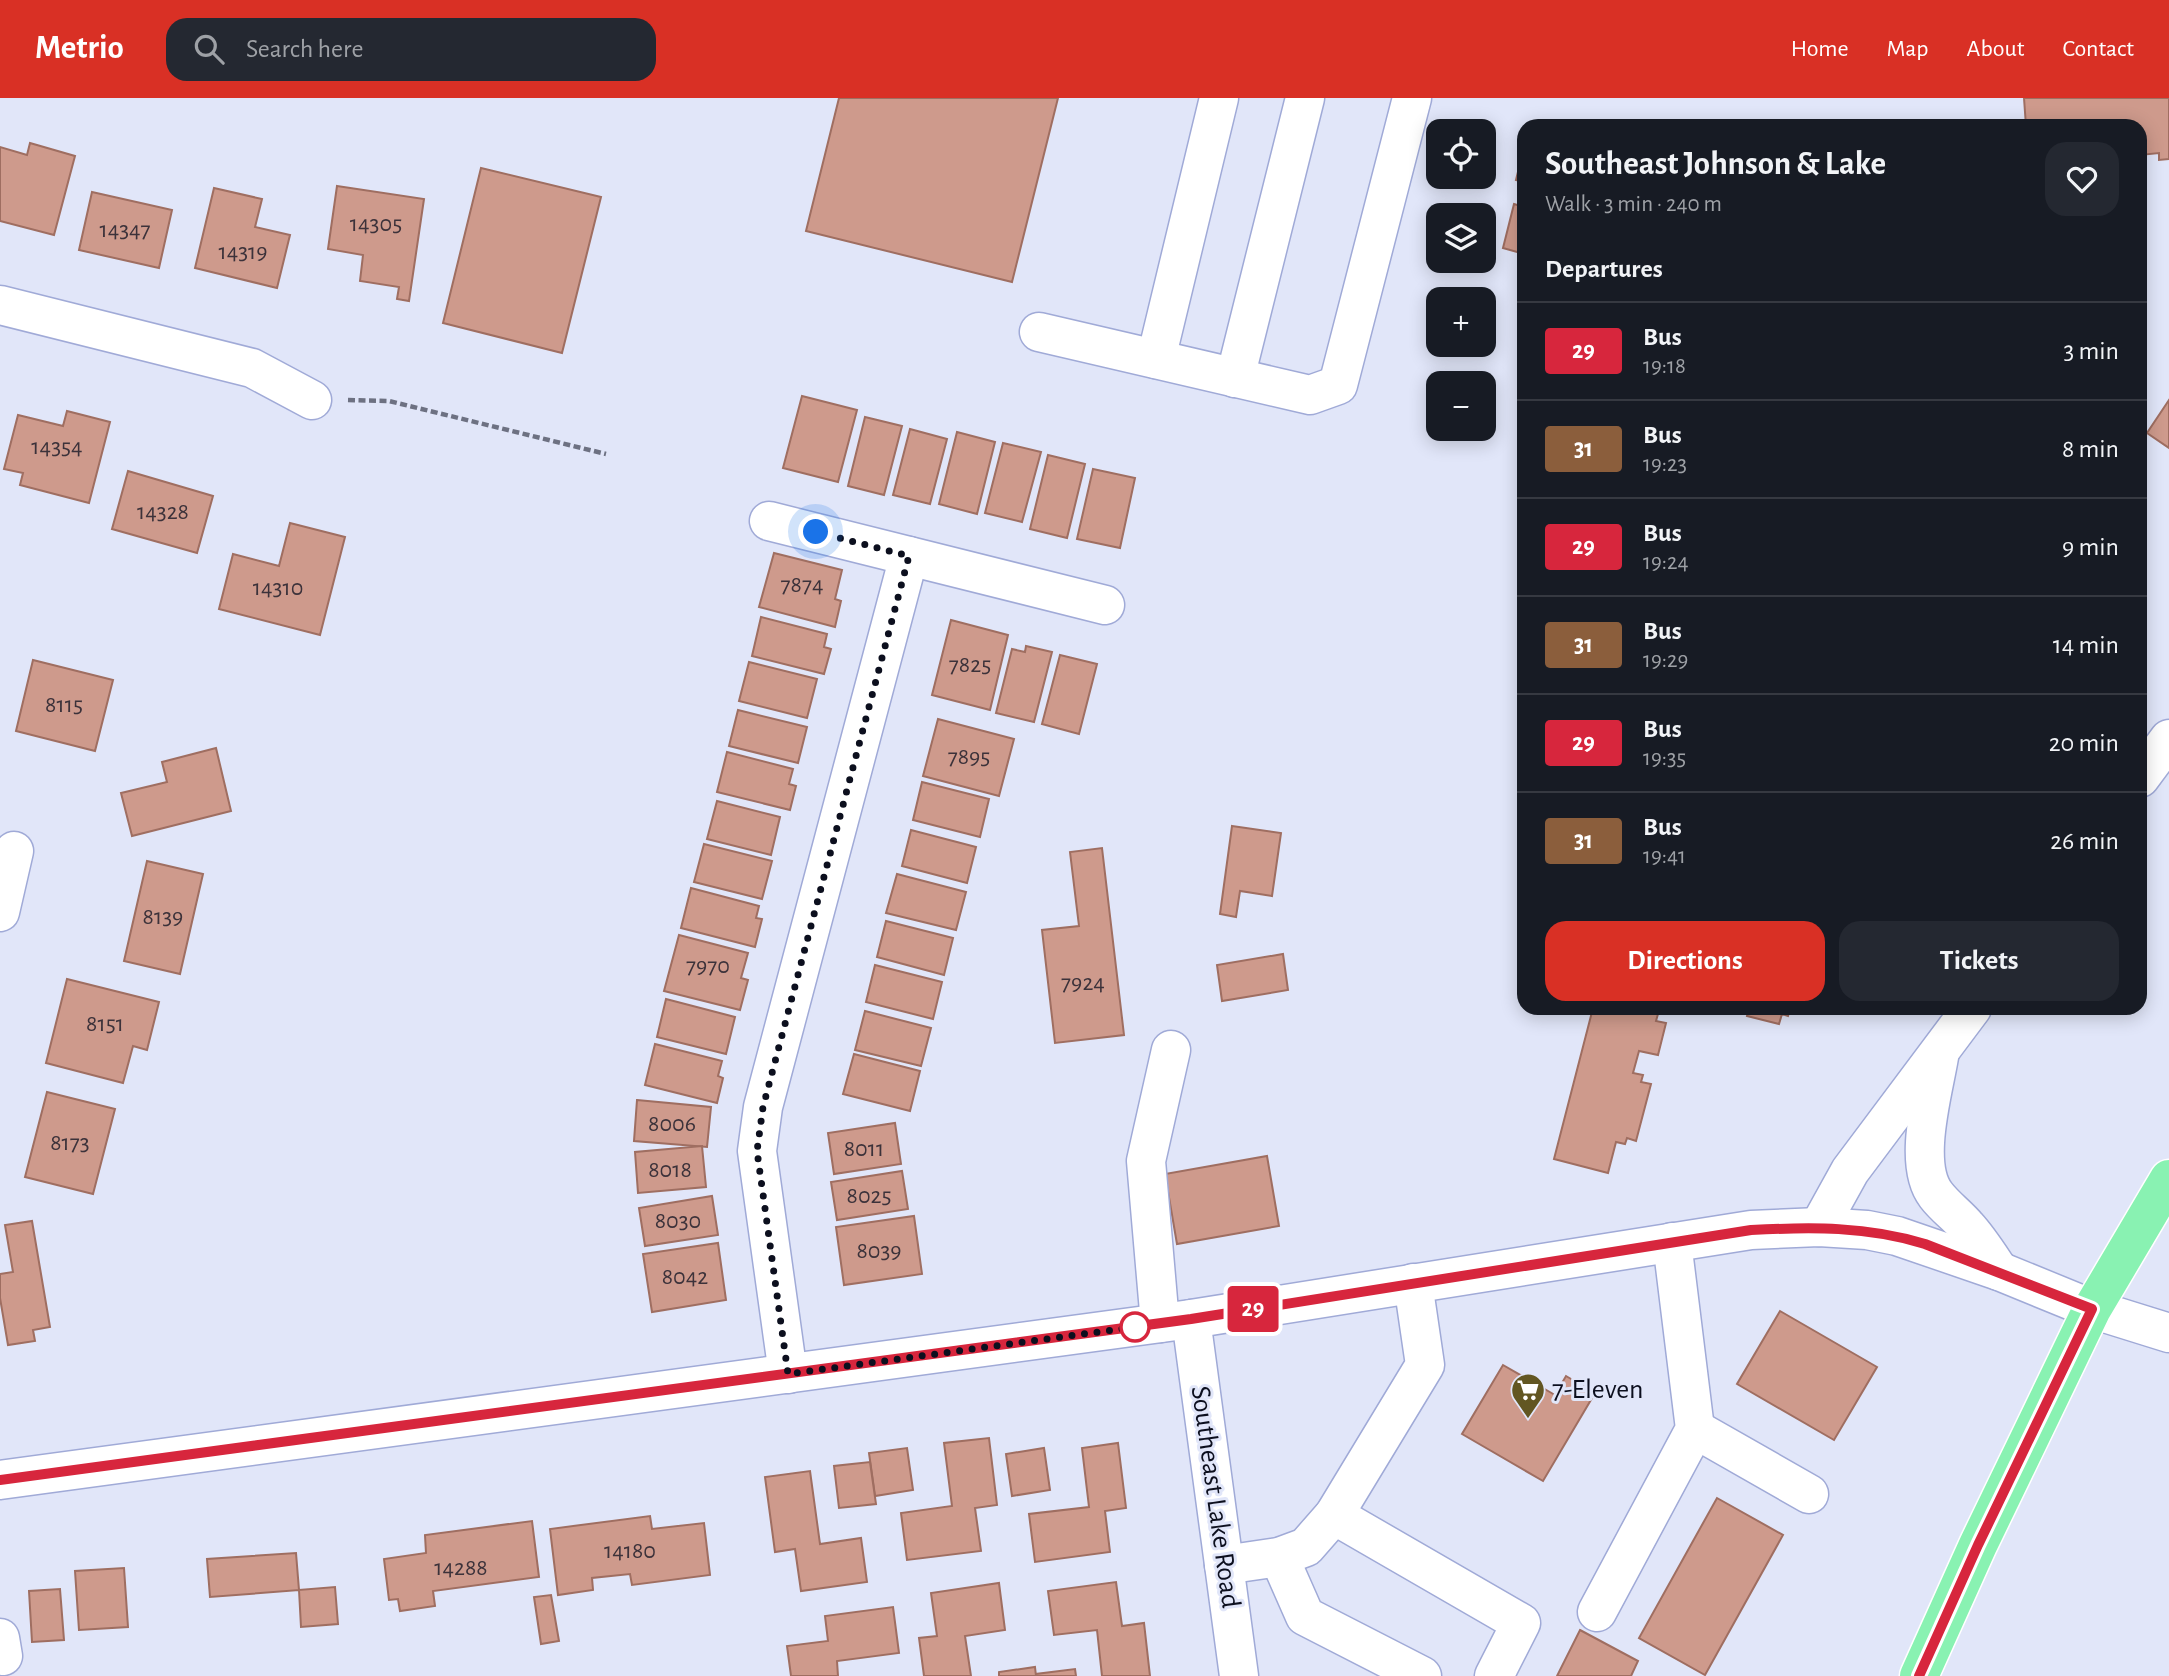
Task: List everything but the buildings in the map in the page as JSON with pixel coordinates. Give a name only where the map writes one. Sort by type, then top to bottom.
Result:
[{"type":"highway","points":[[1919,1676],[1978,1545],[2092,1309],[2169,1179]]},
{"type":"street","points":[[1156,359],[1219,98]]},
{"type":"street","points":[[1236,378],[1305,98]]},
{"type":"street","points":[[1039,332],[1310,395],[1338,385],[1412,98]]},
{"type":"street","points":[[0,305],[252,368],[312,400]]},
{"type":"street","points":[[769,521],[1105,605]]},
{"type":"street","points":[[788,1374],[757,1151],[763,1107],[909,556]]},
{"type":"street","points":[[2147,769],[2169,739]]},
{"type":"street","points":[[0,912],[14,851]]},
{"type":"street","points":[[1819,1227],[1850,1171],[1967,1015]]},
{"type":"street","name":"Southeast Lake Road","points":[[1171,1050],[1146,1161],[1224,1564],[1239,1676]]},
{"type":"street","points":[[1940,1051],[1927,1129],[1927,1178],[1935,1194],[1969,1228],[1999,1271]]},
{"type":"street","points":[[0,1480],[1176,1321],[1751,1230],[1819,1227],[1867,1230],[1898,1236],[1999,1271],[2092,1309],[2169,1334]]},
{"type":"street","points":[[1597,1612],[1695,1429],[1672,1242]]},
{"type":"street","points":[[1224,1564],[1279,1557],[1306,1547],[1334,1515],[1425,1365],[1413,1283]]},
{"type":"street","points":[[1695,1429],[1809,1494]]},
{"type":"street","points":[[1334,1515],[1521,1623],[1494,1676]]},
{"type":"street","points":[[1279,1557],[1306,1616],[1422,1676]]},
{"type":"path","points":[[312,400],[389,401],[606,454]]},
{"type":"bus line","name":"29","points":[[0,1480],[1191,1319],[1751,1230],[1819,1227],[1867,1230],[1925,1244],[2092,1309],[1978,1545],[1919,1676]]},
{"type":"place","name":"7-Eleven","points":[[1528,1420]]},
{"type":"route","points":[[816,532],[909,556],[763,1107],[757,1151],[788,1374],[1135,1327]]}]
